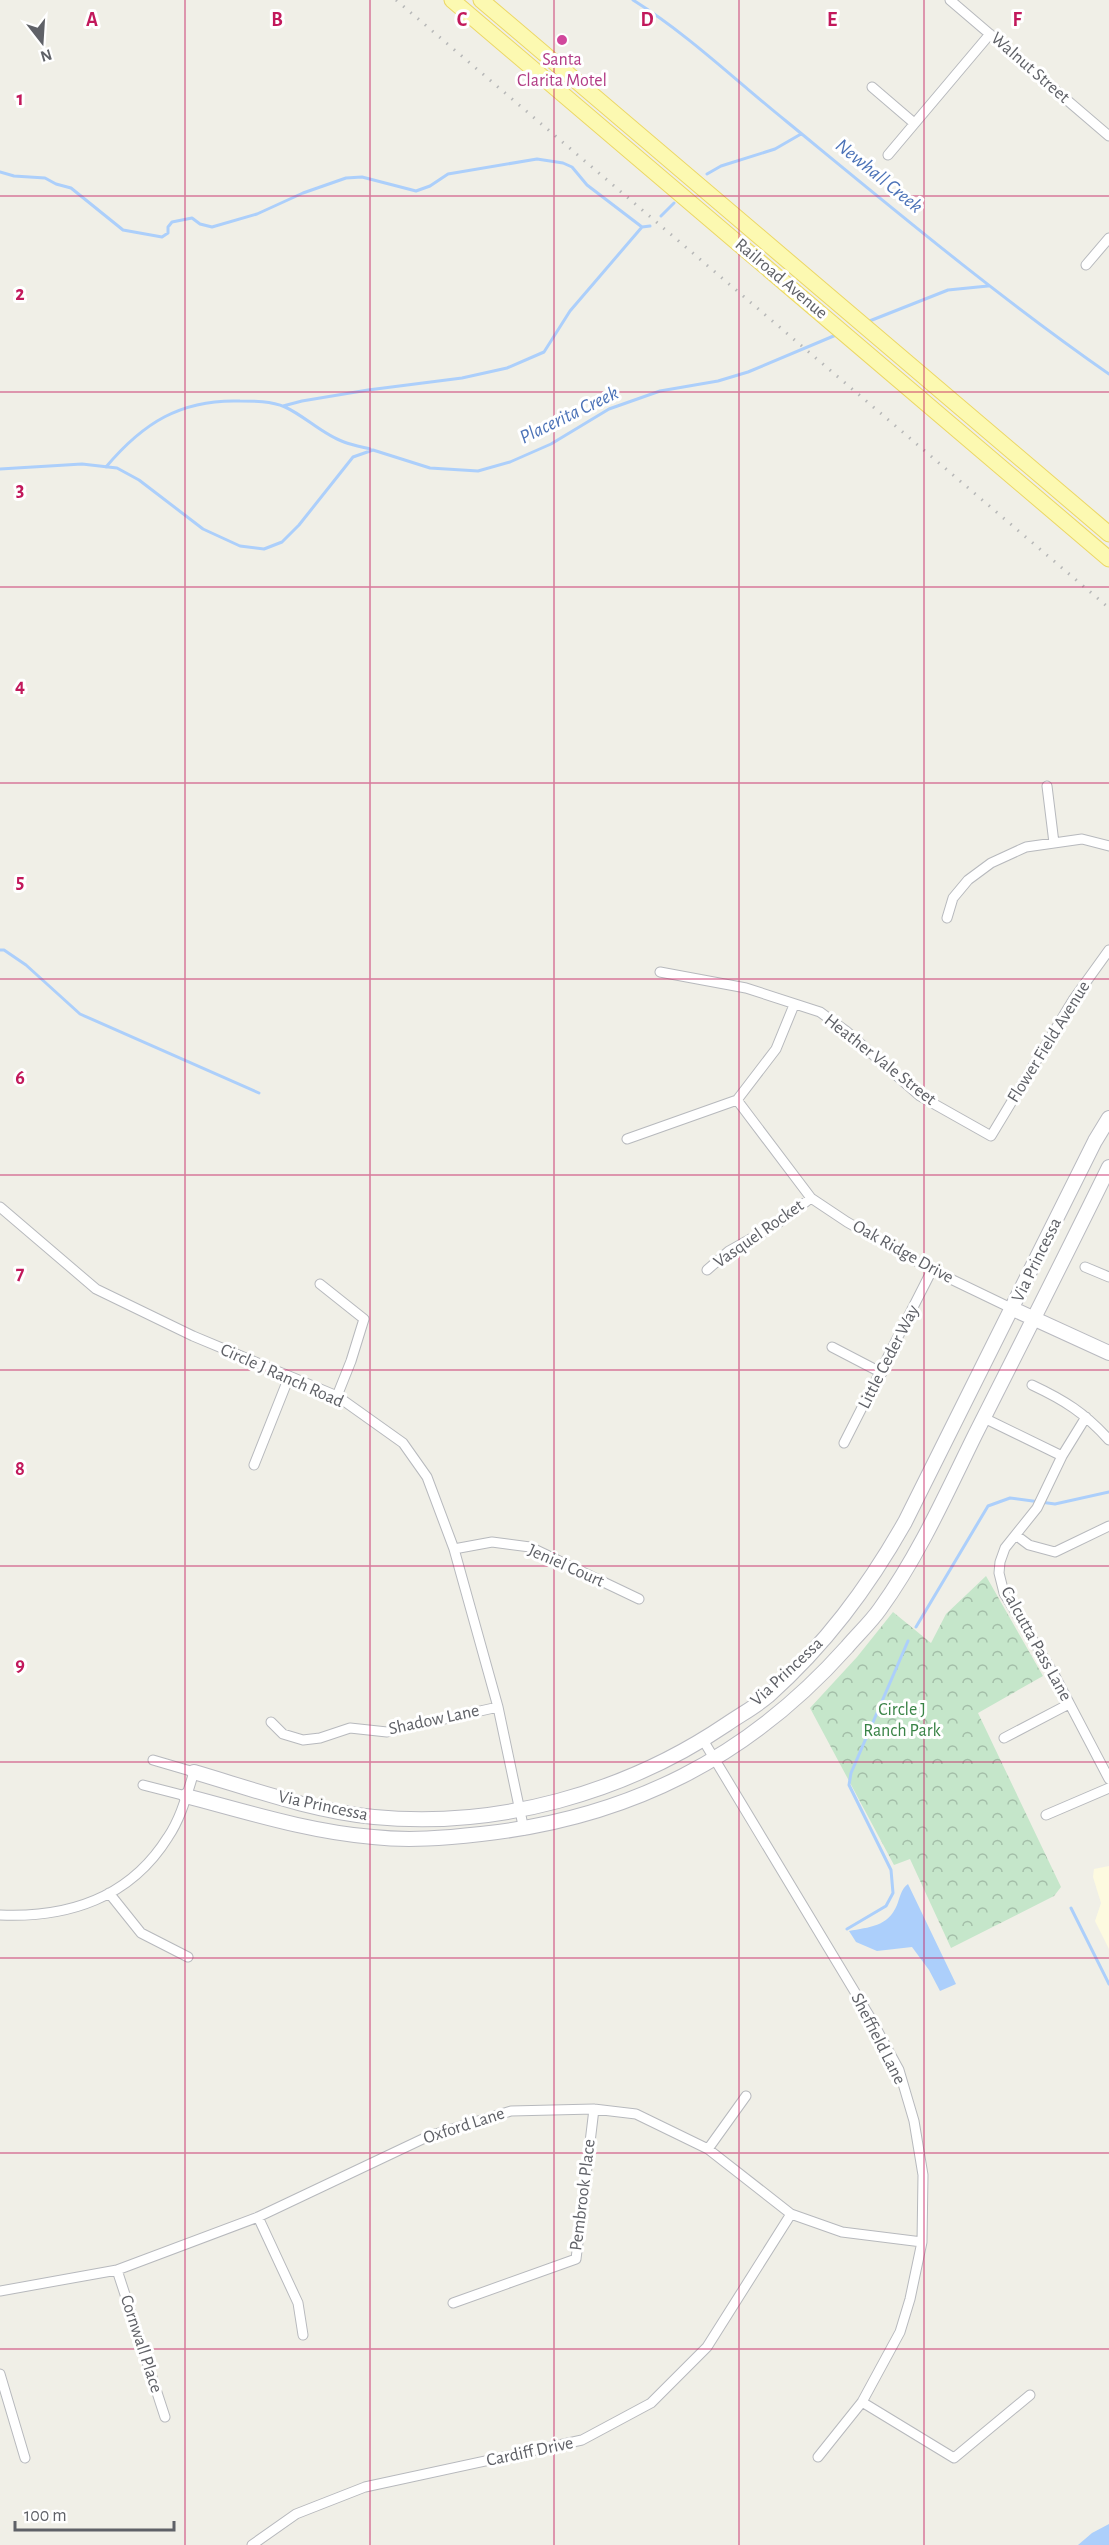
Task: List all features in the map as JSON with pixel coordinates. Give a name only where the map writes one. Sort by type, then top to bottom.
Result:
[{"type":"main road","name":"Railroad Avenue","points":[[452,0],[1109,559]]},
{"type":"main road","name":"Railroad Avenue","points":[[481,0],[1109,534]]},
{"type":"main road","points":[[498,39],[508,38],[546,70],[556,75],[569,75]]},
{"type":"street","name":"Walnut Street","points":[[950,0],[1109,136]]},
{"type":"street","points":[[888,155],[990,34]]},
{"type":"street","points":[[872,87],[914,123]]},
{"type":"street","points":[[1086,265],[1109,238]]},
{"type":"street","points":[[1047,786],[1054,843]]},
{"type":"street","points":[[947,918],[953,898],[968,880],[991,863],[1026,847],[1082,839],[1109,846]]},
{"type":"street","name":"Flower Field Avenue","points":[[991,1136],[1073,1000],[1109,950]]},
{"type":"street","name":"Heather Vale Street","points":[[660,972],[746,988],[820,1012],[846,1031],[920,1096],[991,1136]]},
{"type":"street","points":[[627,1139],[737,1100],[776,1049],[794,1005]]},
{"type":"street","name":"Oak Ridge Drive","points":[[737,1100],[811,1198],[847,1222],[932,1270],[1109,1353]]},
{"type":"street","name":"Via Princessa","points":[[153,1760],[302,1803],[373,1817],[425,1819],[471,1816],[560,1800],[653,1767],[703,1740],[766,1697],[800,1664],[859,1597],[905,1522],[1095,1141],[1109,1118]]},
{"type":"street","name":"Via Princessa","points":[[143,1785],[297,1825],[371,1837],[414,1839],[524,1830],[557,1823],[604,1810],[671,1782],[715,1758],[760,1728],[796,1700],[879,1611],[908,1567],[1109,1167]]},
{"type":"street","name":"Vasquel Rocket","points":[[707,1270],[729,1251],[777,1224],[811,1198]]},
{"type":"street","name":"Circle J Ranch Road","points":[[0,1207],[96,1289],[193,1336],[337,1396],[403,1443],[427,1477],[454,1549],[498,1707],[524,1830]]},
{"type":"street","points":[[1085,1267],[1109,1277]]},
{"type":"street","name":"Little Ceder Way","points":[[844,1443],[882,1373],[932,1270]]},
{"type":"street","points":[[320,1284],[364,1319],[337,1396]]},
{"type":"street","points":[[832,1347],[882,1373]]},
{"type":"street","points":[[254,1464],[289,1377]]},
{"type":"street","points":[[1032,1385],[1068,1403],[1109,1440]]},
{"type":"street","name":"Calcutta Pass Lane","points":[[1086,1417],[1062,1456],[1036,1508],[1017,1536],[1005,1548],[999,1573],[1004,1593],[1069,1704],[1109,1779]]},
{"type":"street","points":[[984,1418],[1062,1456]]},
{"type":"street","points":[[1017,1536],[1029,1545],[1054,1552],[1109,1526]]},
{"type":"street","name":"Jeniel Court","points":[[454,1549],[492,1542],[530,1547],[639,1599]]},
{"type":"street","points":[[1004,1738],[1069,1704]]},
{"type":"street","name":"Shadow Lane","points":[[271,1722],[284,1734],[303,1740],[320,1738],[350,1728],[387,1732],[498,1707]]},
{"type":"street","name":"Sheffield Lane","points":[[703,1740],[870,2017],[899,2070],[914,2121],[923,2175],[922,2242],[910,2299],[900,2332],[862,2402],[818,2457]]},
{"type":"street","points":[[0,1915],[27,1916],[57,1913],[87,1904],[127,1882],[147,1863],[168,1837],[194,1772]]},
{"type":"street","points":[[1046,1815],[1109,1788]]},
{"type":"street","points":[[110,1893],[141,1933],[188,1957]]},
{"type":"street","points":[[708,2149],[746,2096]]},
{"type":"street","name":"Oxford Lane","points":[[0,2291],[117,2270],[258,2217],[429,2136],[511,2110],[594,2109],[636,2114],[708,2149],[791,2214],[842,2232],[922,2242]]},
{"type":"street","name":"Pembrook Place","points":[[453,2303],[576,2259],[594,2109]]},
{"type":"street","name":"Cardiff Drive","points":[[252,2545],[296,2514],[365,2487],[582,2440],[651,2403],[707,2347],[791,2214]]},
{"type":"street","points":[[258,2217],[298,2303],[303,2335]]},
{"type":"street","name":"Cornwall Place","points":[[117,2270],[165,2417]]},
{"type":"street","points":[[0,2374],[25,2458]]},
{"type":"street","points":[[862,2402],[954,2458],[1030,2395]]},
{"type":"shaded area","points":[[1109,1866],[1109,1949],[1095,1921],[1101,1903],[1093,1877],[1094,1869]]},
{"type":"green space","name":"Circle J Ranch Park","points":[[986,1576],[1043,1676],[978,1713],[1061,1887],[1054,1896],[951,1948],[910,1859],[894,1865],[810,1708],[857,1657],[893,1612],[931,1643],[946,1614]]},
{"type":"water","points":[[908,1884],[956,1984],[940,1991],[929,1970],[912,1947],[877,1951],[856,1942],[849,1931],[871,1927],[889,1918],[902,1891]]},
{"type":"water","points":[[1109,2524],[1109,2545],[1078,2545],[1092,2533]]},
{"type":"waterway","name":"Newhall Creek","points":[[633,0],[693,43],[945,251],[1109,374]]},
{"type":"waterway","points":[[707,174],[721,166],[775,149],[801,134]]},
{"type":"waterway","points":[[0,172],[14,176],[45,178],[71,188],[123,230],[162,237],[168,233],[168,227],[172,222],[192,218],[200,224],[212,227],[257,214],[303,193],[346,178],[362,177],[416,191],[430,186],[448,174],[537,159],[563,163],[572,167],[587,185],[642,227],[650,226]]},
{"type":"waterway","points":[[661,216],[674,203]]},
{"type":"waterway","points":[[283,406],[368,390],[462,378],[507,368],[544,352],[570,311],[642,227]]},
{"type":"waterway","name":"Placerita Creek","points":[[867,322],[948,290],[988,286]]},
{"type":"waterway","name":"Placerita Creek","points":[[0,469],[82,464],[117,468],[139,480],[203,529],[240,546],[264,549],[282,542],[299,525],[353,457],[373,450],[430,468],[478,471],[510,462],[551,444],[609,409],[660,391],[718,381],[748,372],[836,335]]},
{"type":"waterway","points":[[106,467],[120,451],[149,426],[181,409],[219,401],[257,401],[280,405],[336,439],[370,449]]},
{"type":"waterway","points":[[0,950],[4,950],[26,965],[80,1014],[259,1093]]},
{"type":"waterway","points":[[916,1627],[988,1506],[1010,1498],[1055,1504],[1109,1492]]},
{"type":"waterway","points":[[847,1929],[886,1906],[893,1893],[891,1870],[849,1785],[851,1773],[908,1641]]},
{"type":"waterway","points":[[1071,1908],[1109,1984]]},
{"type":"railway","points":[[396,0],[1109,608]]},
{"type":"place","name":"Santa Clarita Motel","points":[[562,40]]}]
